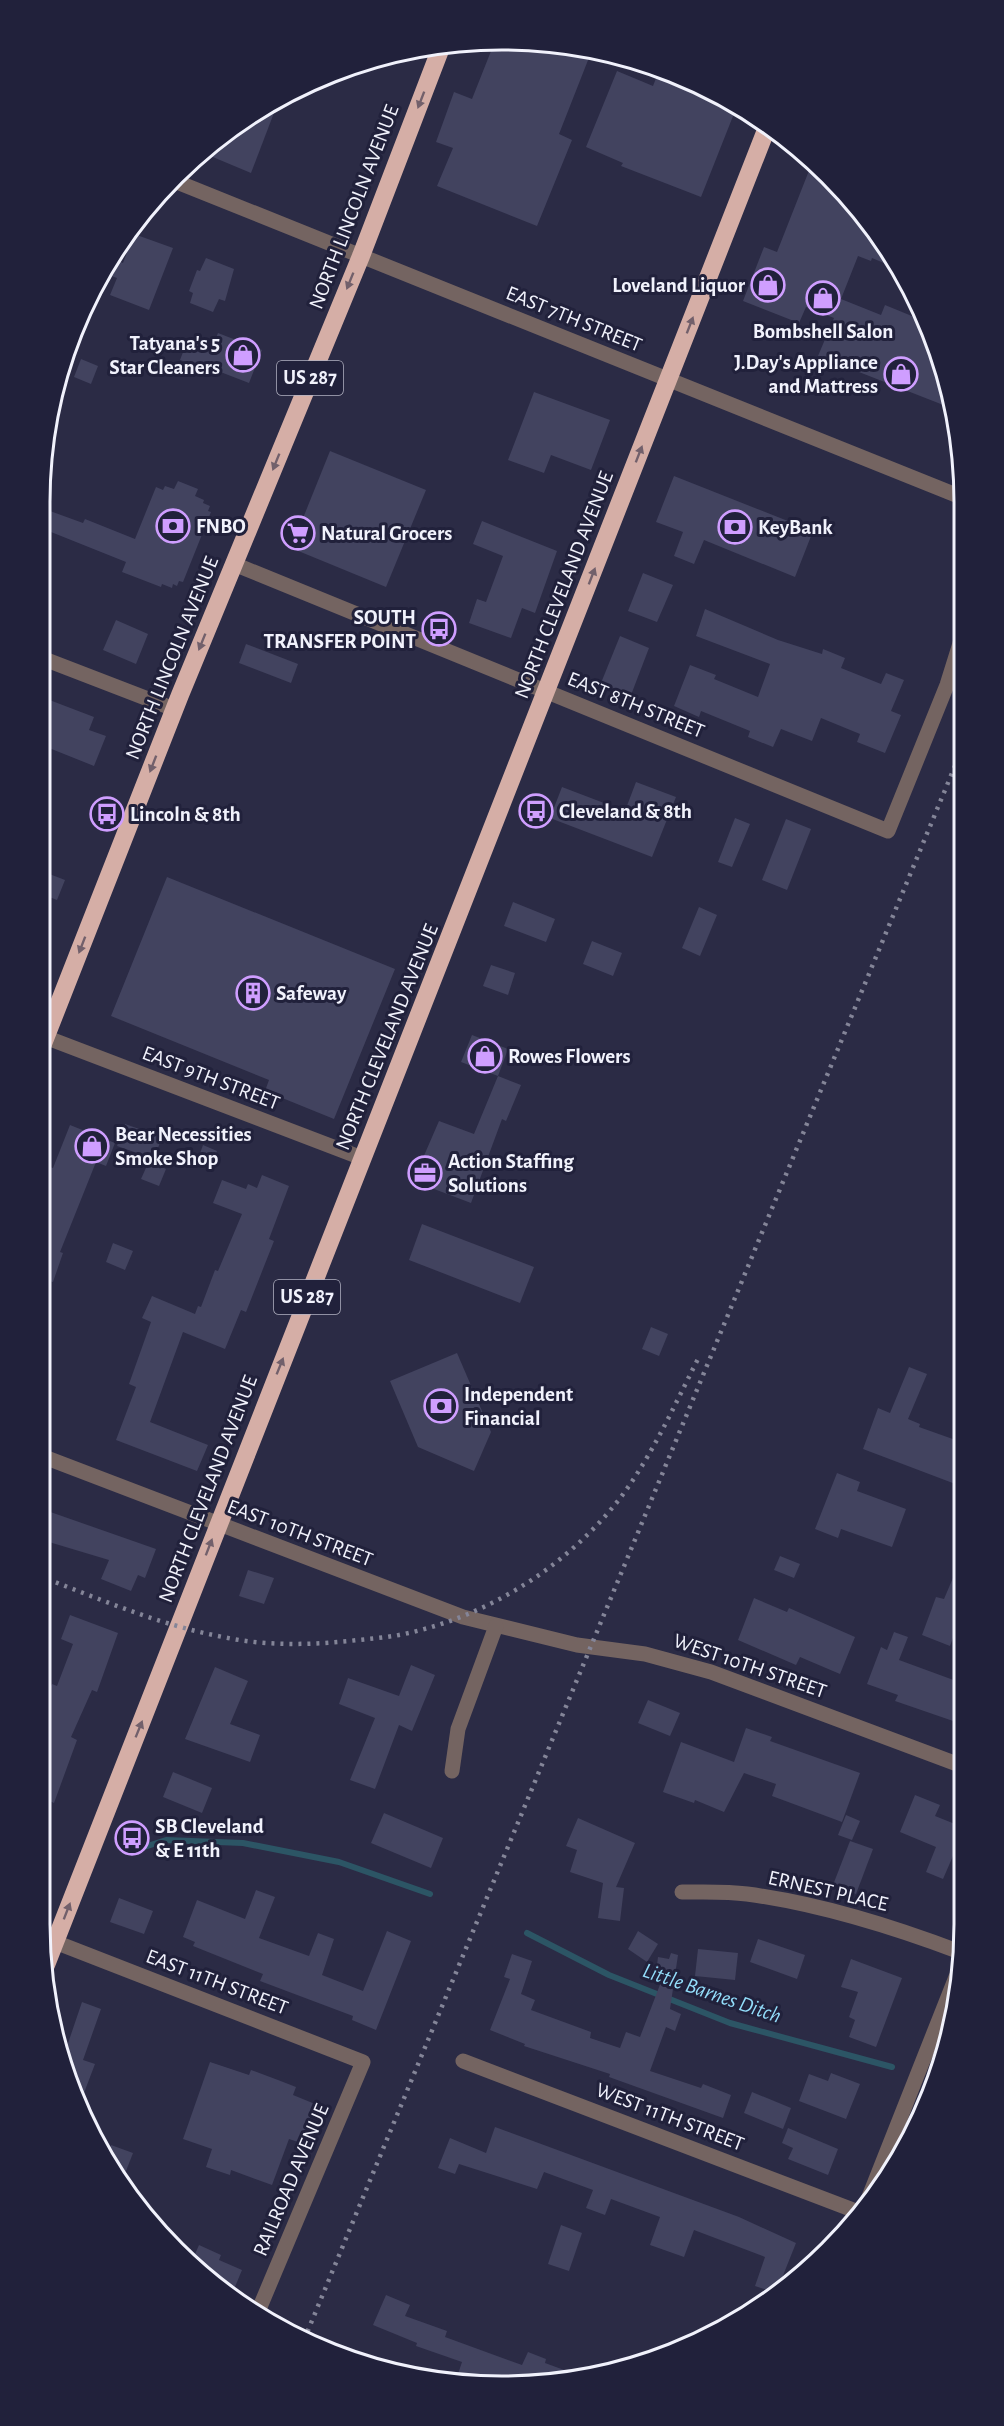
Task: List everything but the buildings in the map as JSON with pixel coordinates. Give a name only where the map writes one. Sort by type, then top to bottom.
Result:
[{"type":"highway","name":"NORTH LINCOLN AVENUE","points":[[50,1026],[174,709],[361,256],[439,54]]},
{"type":"highway","name":"NORTH CLEVELAND AVENUE","points":[[50,1955],[764,134]]},
{"type":"street","name":"EAST 7TH STREET","points":[[181,183],[954,494]]},
{"type":"street","name":"EAST 8TH STREET","points":[[234,564],[888,831],[954,663]]},
{"type":"street","points":[[50,661],[174,709]]},
{"type":"street","name":"EAST 9TH STREET","points":[[50,1049],[362,1158]]},
{"type":"street","name":"EAST 10TH STREET","points":[[50,1459],[446,1611]]},
{"type":"street","name":"WEST 10TH STREET","points":[[446,1611],[496,1626],[577,1645],[645,1654],[711,1672],[954,1763]]},
{"type":"street","points":[[452,1771],[458,1729],[496,1626]]},
{"type":"street","name":"ERNEST PLACE","points":[[682,1892],[746,1894],[846,1914],[881,1922],[954,1950]]},
{"type":"street","name":"EAST 11TH STREET","points":[[55,1942],[363,2062]]},
{"type":"street","points":[[876,2178],[949,1995]]},
{"type":"street","name":"WEST 11TH STREET","points":[[463,2061],[852,2209]]},
{"type":"street","name":"RAILROAD AVENUE","points":[[260,2306],[363,2062]]},
{"type":"waterway","name":"Little Barnes Ditch","points":[[135,1850],[166,1840],[243,1843],[339,1862],[430,1894]]},
{"type":"waterway","name":"Little Barnes Ditch","points":[[527,1933],[609,1975],[730,2023],[892,2067]]},
{"type":"railway","points":[[307,2332],[954,768]]},
{"type":"railway","points":[[50,1580],[176,1626],[254,1642],[286,1644],[333,1642],[393,1636],[431,1627],[463,1616],[522,1586],[576,1546],[600,1522],[633,1481],[698,1359]]},
{"type":"place","name":"Loveland Liquor","points":[[768,285]]},
{"type":"place","name":"Bombshell Salon","points":[[823,298]]},
{"type":"place","name":"Tatyana's 5 Star Cleaners","points":[[243,355]]},
{"type":"place","name":"J.Day's Appliance and Mattress","points":[[901,374]]},
{"type":"place","name":"FNBO","points":[[173,526]]},
{"type":"place","name":"KeyBank","points":[[735,527]]},
{"type":"place","name":"Natural Grocers","points":[[298,533]]},
{"type":"place","name":"SOUTH TRANSFER POINT","points":[[439,629]]},
{"type":"place","name":"Cleveland & 8th","points":[[536,811]]},
{"type":"place","name":"Lincoln & 8th","points":[[107,814]]},
{"type":"place","name":"Safeway","points":[[253,993]]},
{"type":"place","name":"Rowes Flowers","points":[[485,1056]]},
{"type":"place","name":"Bear Necessities Smoke Shop","points":[[92,1146]]},
{"type":"place","name":"Action Staffing Solutions","points":[[425,1173]]},
{"type":"place","name":"Independent Financial","points":[[441,1406]]},
{"type":"place","name":"SB Cleveland & E 11th","points":[[132,1838]]}]
